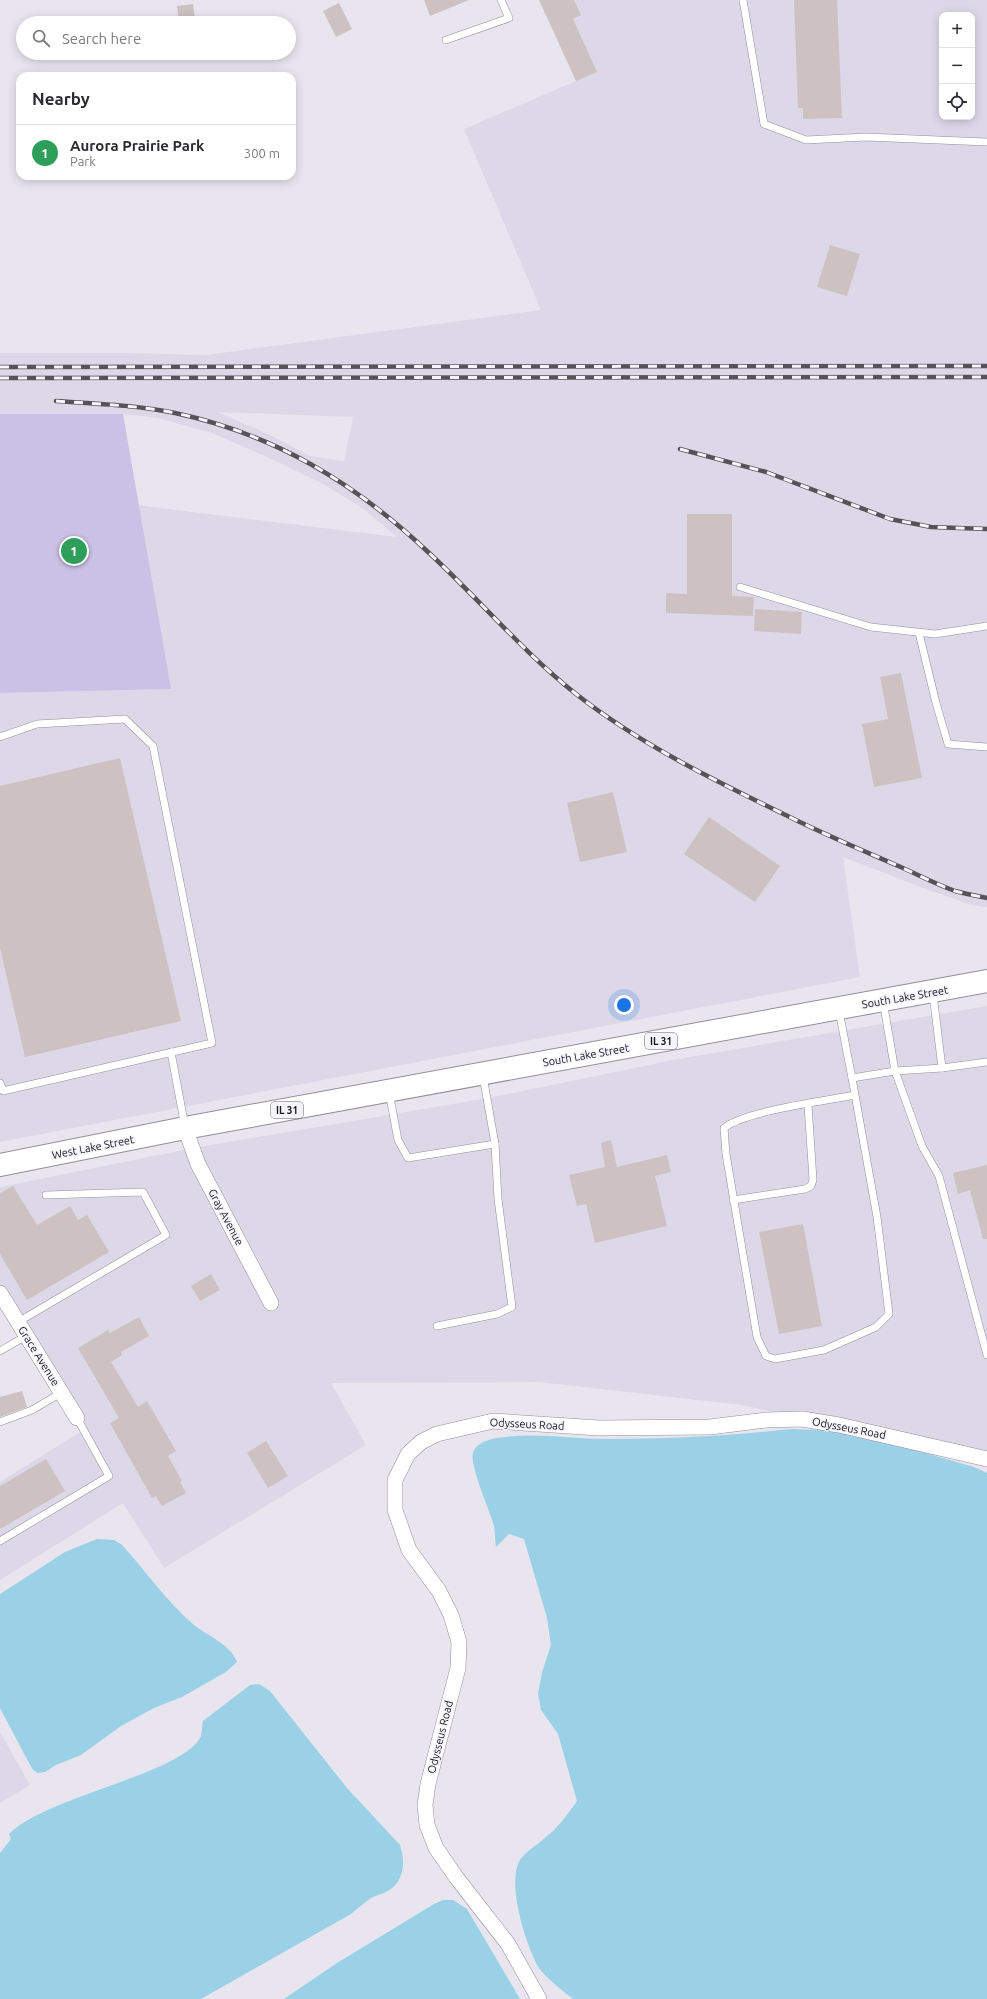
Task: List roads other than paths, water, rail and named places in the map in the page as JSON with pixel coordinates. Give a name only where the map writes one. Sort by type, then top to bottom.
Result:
[{"type":"main road","name":"South Lake Street","points":[[186,1128],[987,981]]},
{"type":"main road","name":"West Lake Street","points":[[0,1166],[186,1128]]},
{"type":"street","name":"Gray Avenue","points":[[186,1128],[198,1164],[271,1303]]},
{"type":"street","name":"Grace Avenue","points":[[0,1293],[77,1418]]},
{"type":"street","name":"Odysseus Road","points":[[539,1999],[508,1944],[456,1878],[436,1848],[427,1825],[425,1805],[428,1784],[458,1668],[459,1642],[451,1615],[439,1591],[409,1550],[395,1510],[395,1480],[408,1454],[421,1442],[437,1434],[493,1421],[599,1428],[710,1427],[766,1420],[802,1419],[839,1425],[987,1459]]},
{"type":"lane","points":[[446,40],[509,18],[501,0]]},
{"type":"lane","points":[[743,0],[764,124],[806,140],[866,137],[987,142]]},
{"type":"lane","points":[[740,586],[871,627],[935,634],[987,626]]},
{"type":"lane","points":[[920,633],[936,703],[948,744],[987,747]]},
{"type":"lane","points":[[0,737],[37,724],[125,719],[153,746],[212,1043],[3,1091],[0,1083]]},
{"type":"lane","points":[[932,992],[942,1068]]},
{"type":"lane","points":[[883,1001],[895,1071],[922,1146],[939,1176],[987,1355]]},
{"type":"lane","points":[[839,1009],[852,1078],[876,1217],[889,1314],[876,1327],[824,1350],[775,1359],[766,1356],[756,1337],[733,1200],[726,1154],[724,1128],[730,1123],[756,1114],[855,1096]]},
{"type":"lane","points":[[171,1052],[186,1128]]},
{"type":"lane","points":[[852,1078],[895,1071],[942,1068],[987,1062]]},
{"type":"lane","points":[[437,1326],[497,1314],[512,1307],[498,1199],[495,1144],[483,1074]]},
{"type":"lane","points":[[389,1091],[398,1140],[408,1158],[495,1144]]},
{"type":"lane","points":[[733,1200],[805,1189],[810,1186],[813,1180],[808,1105]]},
{"type":"lane","points":[[18,1322],[166,1235],[143,1192],[46,1195]]},
{"type":"lane","points":[[0,1351],[26,1336]]},
{"type":"lane","points":[[0,1422],[32,1410],[61,1392]]},
{"type":"lane","points":[[0,1541],[109,1476],[77,1418]]},
{"type":"water","points":[[791,1429],[821,1430],[862,1435],[974,1467],[987,1473],[987,1999],[573,1999],[539,1968],[524,1930],[516,1898],[516,1870],[520,1860],[554,1830],[577,1801],[558,1734],[541,1710],[538,1694],[542,1672],[551,1645],[547,1618],[524,1539],[509,1534],[496,1547],[494,1526],[474,1467],[474,1450],[482,1442],[511,1436],[592,1439],[699,1437]]},
{"type":"water","points":[[97,1539],[114,1540],[122,1545],[184,1616],[194,1625],[224,1645],[234,1656],[237,1662],[226,1672],[182,1697],[154,1708],[121,1726],[81,1755],[56,1765],[45,1772],[38,1773],[33,1770],[0,1708],[0,1594],[65,1552]]},
{"type":"water","points":[[259,1684],[270,1691],[347,1788],[400,1845],[403,1857],[403,1869],[396,1885],[391,1889],[371,1898],[351,1914],[201,1999],[0,1999],[0,1853],[11,1839],[9,1834],[27,1820],[52,1808],[143,1774],[169,1762],[189,1750],[201,1736],[203,1721],[250,1685]]},
{"type":"water","points":[[443,1900],[453,1900],[467,1909],[520,1999],[284,1999],[337,1963]]},
{"type":"railway","points":[[0,367],[987,366]]},
{"type":"railway","points":[[0,378],[987,377]]},
{"type":"railway","points":[[56,401],[131,406],[175,413],[211,422],[246,434],[311,464],[372,504],[400,527],[447,570],[556,678],[629,732],[714,780],[814,829],[948,888],[987,898]]},
{"type":"railway","points":[[680,449],[766,472],[890,519],[931,527],[987,529]]},
{"type":"place","name":"Aurora Prairie Park","points":[[74,551]]}]
